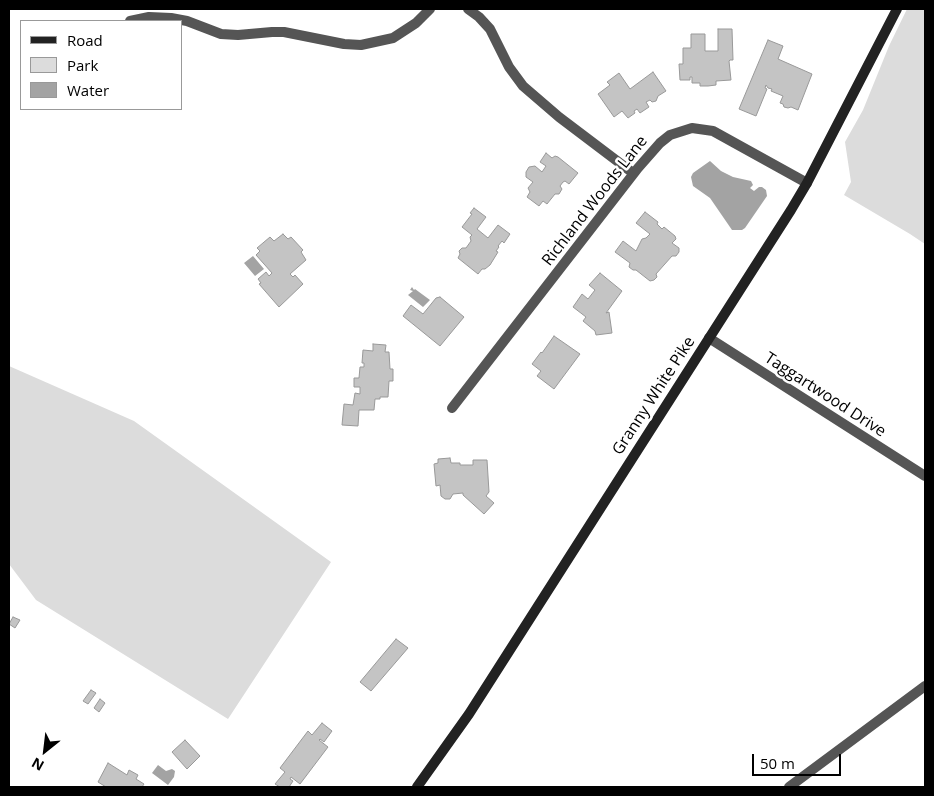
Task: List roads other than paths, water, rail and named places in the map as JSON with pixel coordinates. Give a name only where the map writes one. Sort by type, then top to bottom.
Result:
[{"type":"main road","name":"Granny White Pike","points":[[417,787],[468,714],[807,183],[897,9]]},
{"type":"street","points":[[134,17],[166,13],[221,34],[238,35],[284,32],[344,44],[361,45],[385,41],[398,35],[416,23],[430,9]]},
{"type":"street","points":[[468,9],[490,29],[509,67],[523,86],[559,117],[633,173]]},
{"type":"street","name":"Richland Woods Lane","points":[[452,408],[633,173],[664,138],[680,130],[707,129],[721,134],[807,183]]},
{"type":"street","name":"Taggartwood Drive","points":[[709,338],[925,476]]},
{"type":"street","points":[[789,787],[925,686]]},
{"type":"water","points":[[710,161],[721,171],[733,177],[751,181],[753,185],[750,188],[754,191],[759,187],[766,190],[767,196],[742,230],[732,230],[710,198],[693,186],[691,177],[693,173]]},
{"type":"water","points":[[253,256],[264,269],[255,276],[244,263]]},
{"type":"water","points":[[412,287],[430,300],[423,307],[408,295],[413,291],[410,290]]},
{"type":"water","points":[[158,765],[166,771],[172,769],[175,771],[174,777],[168,785],[152,773]]}]
